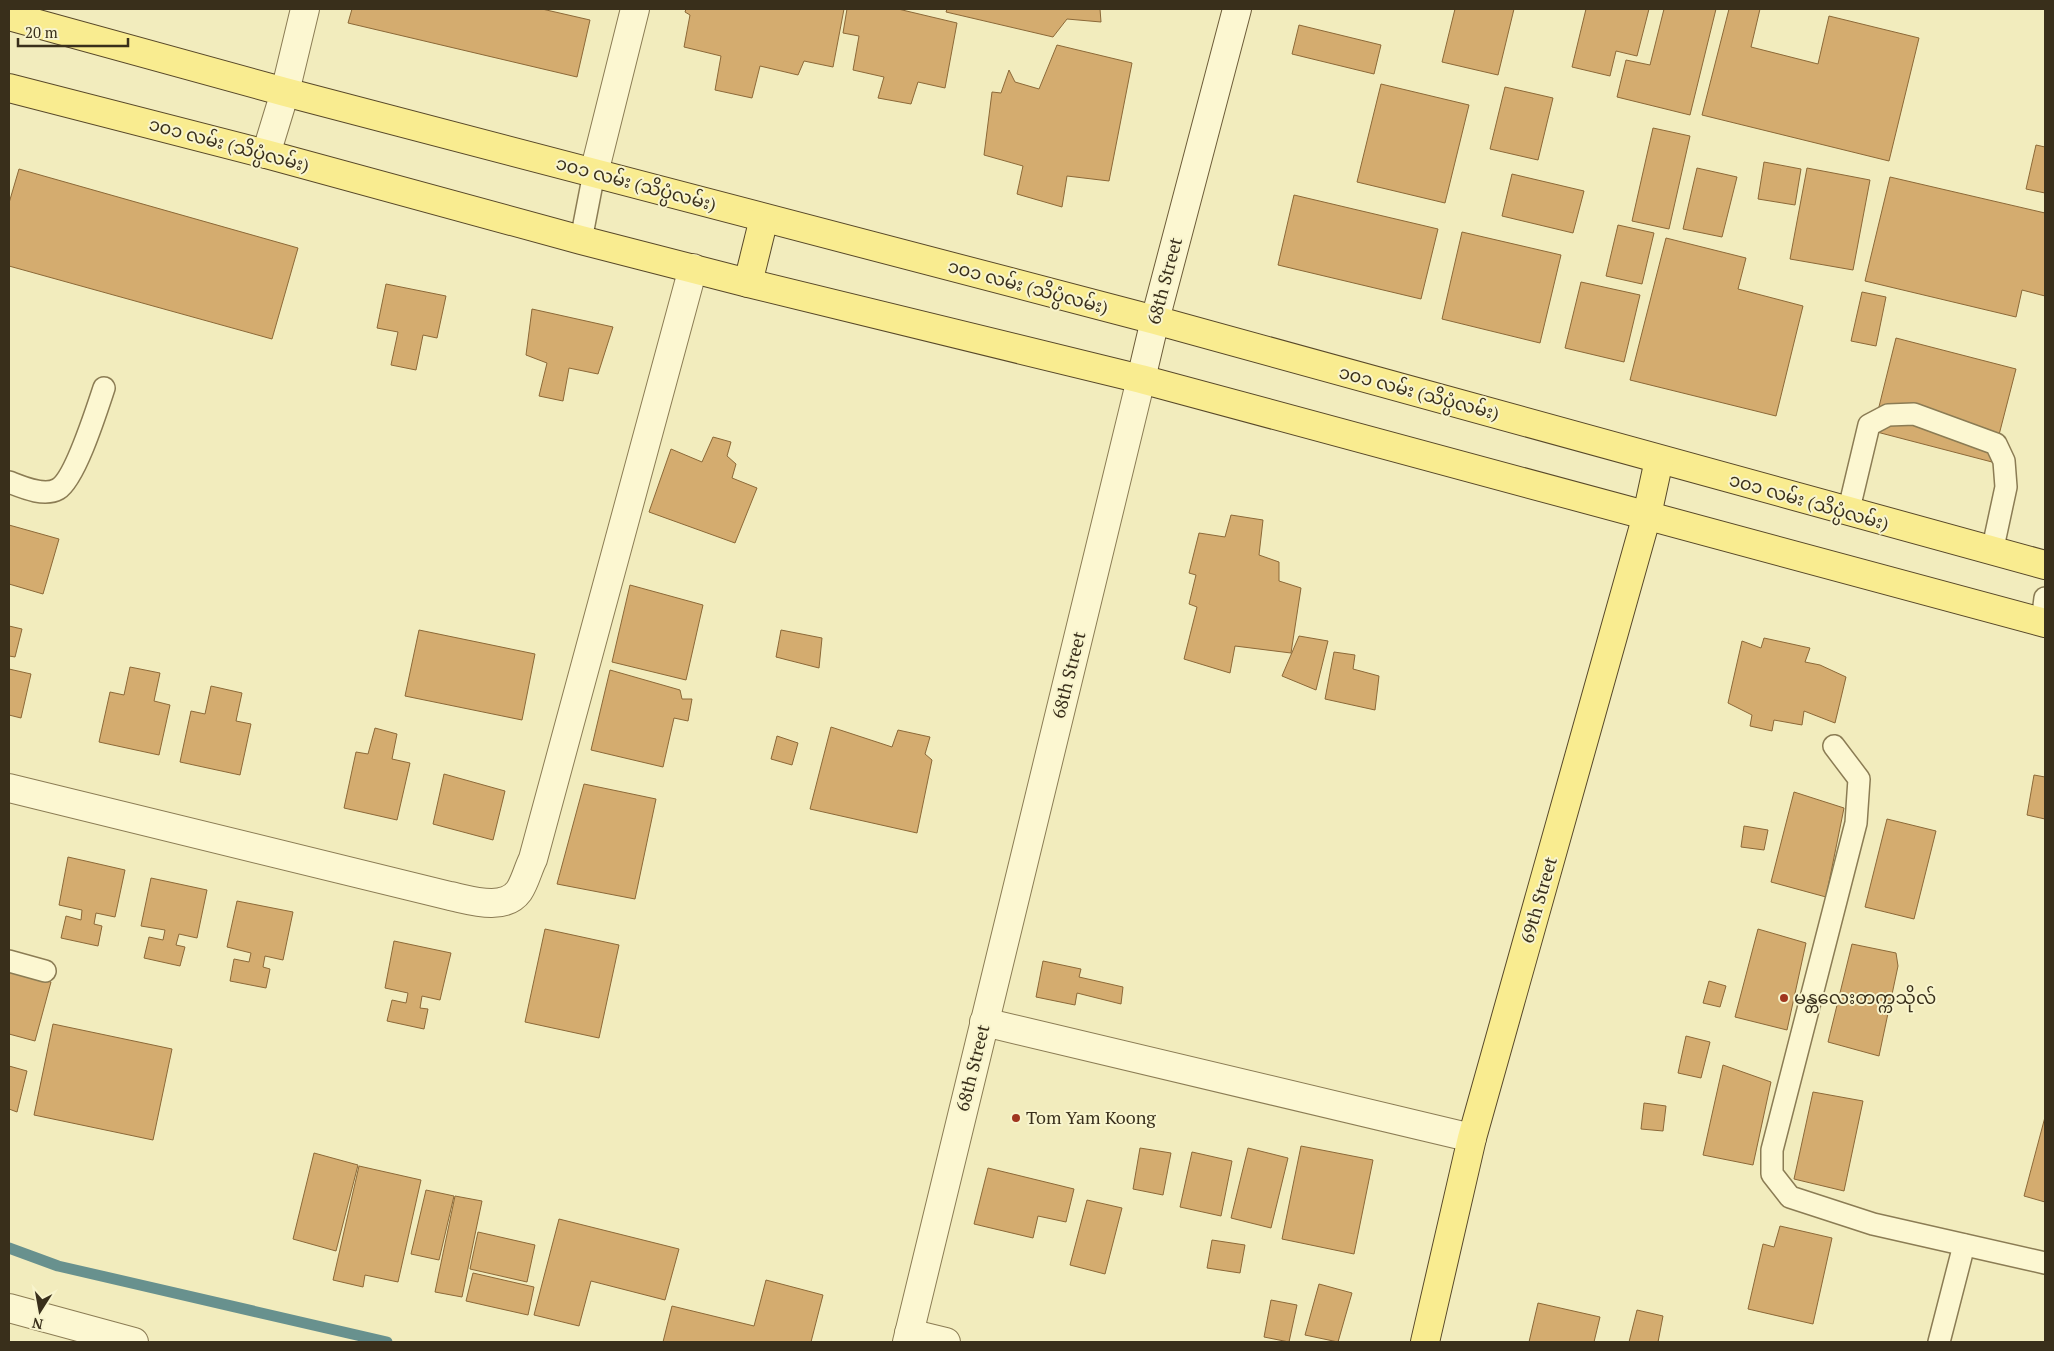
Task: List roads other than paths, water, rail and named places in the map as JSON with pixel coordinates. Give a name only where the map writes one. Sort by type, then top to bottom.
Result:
[{"type":"main road","name":"၁၀၁ လမ်း (သိပ္ပံလမ်း)","points":[[9,16],[285,92],[1155,320],[1992,552],[2045,565]]},
{"type":"main road","name":"၁၀၁ လမ်း (သိပ္ပံလမ်း)","points":[[9,88],[266,154],[581,240],[748,283],[1141,379],[1647,516],[2044,615]]},
{"type":"main road","points":[[748,283],[764,218]]},
{"type":"main road","name":"69th Street","points":[[1425,1342],[1472,1138],[1647,516],[1658,460]]},
{"type":"street","points":[[266,154],[285,92],[304,9]]},
{"type":"street","points":[[594,172],[635,9]]},
{"type":"street","name":"68th Street","points":[[908,1338],[1155,320],[1237,9]]},
{"type":"street","points":[[9,788],[450,896],[493,904],[509,900],[519,891],[533,859],[693,268]]},
{"type":"street","points":[[984,1022],[1472,1138]]},
{"type":"street","points":[[9,1308],[134,1342]]},
{"type":"street","points":[[908,1338],[946,1342]]},
{"type":"lane","points":[[581,240],[594,172]]},
{"type":"lane","points":[[9,482],[49,492],[57,490],[63,485],[80,455],[104,388]]},
{"type":"lane","points":[[1848,512],[1869,425],[1888,415],[1914,414],[1996,444],[2004,461],[2006,487],[1992,552]]},
{"type":"lane","points":[[1834,746],[1859,779],[1856,823],[1772,1150],[1772,1174],[1790,1198],[1873,1224],[2045,1263]]},
{"type":"lane","points":[[9,961],[45,971]]},
{"type":"lane","points":[[1939,1342],[1964,1245]]},
{"type":"waterway","points":[[9,1248],[58,1266],[387,1342]]},
{"type":"place","name":"မန္တလေးတက္ကသိုလ်","points":[[1784,998]]},
{"type":"place","name":"Tom Yam Koong","points":[[1016,1118]]}]
